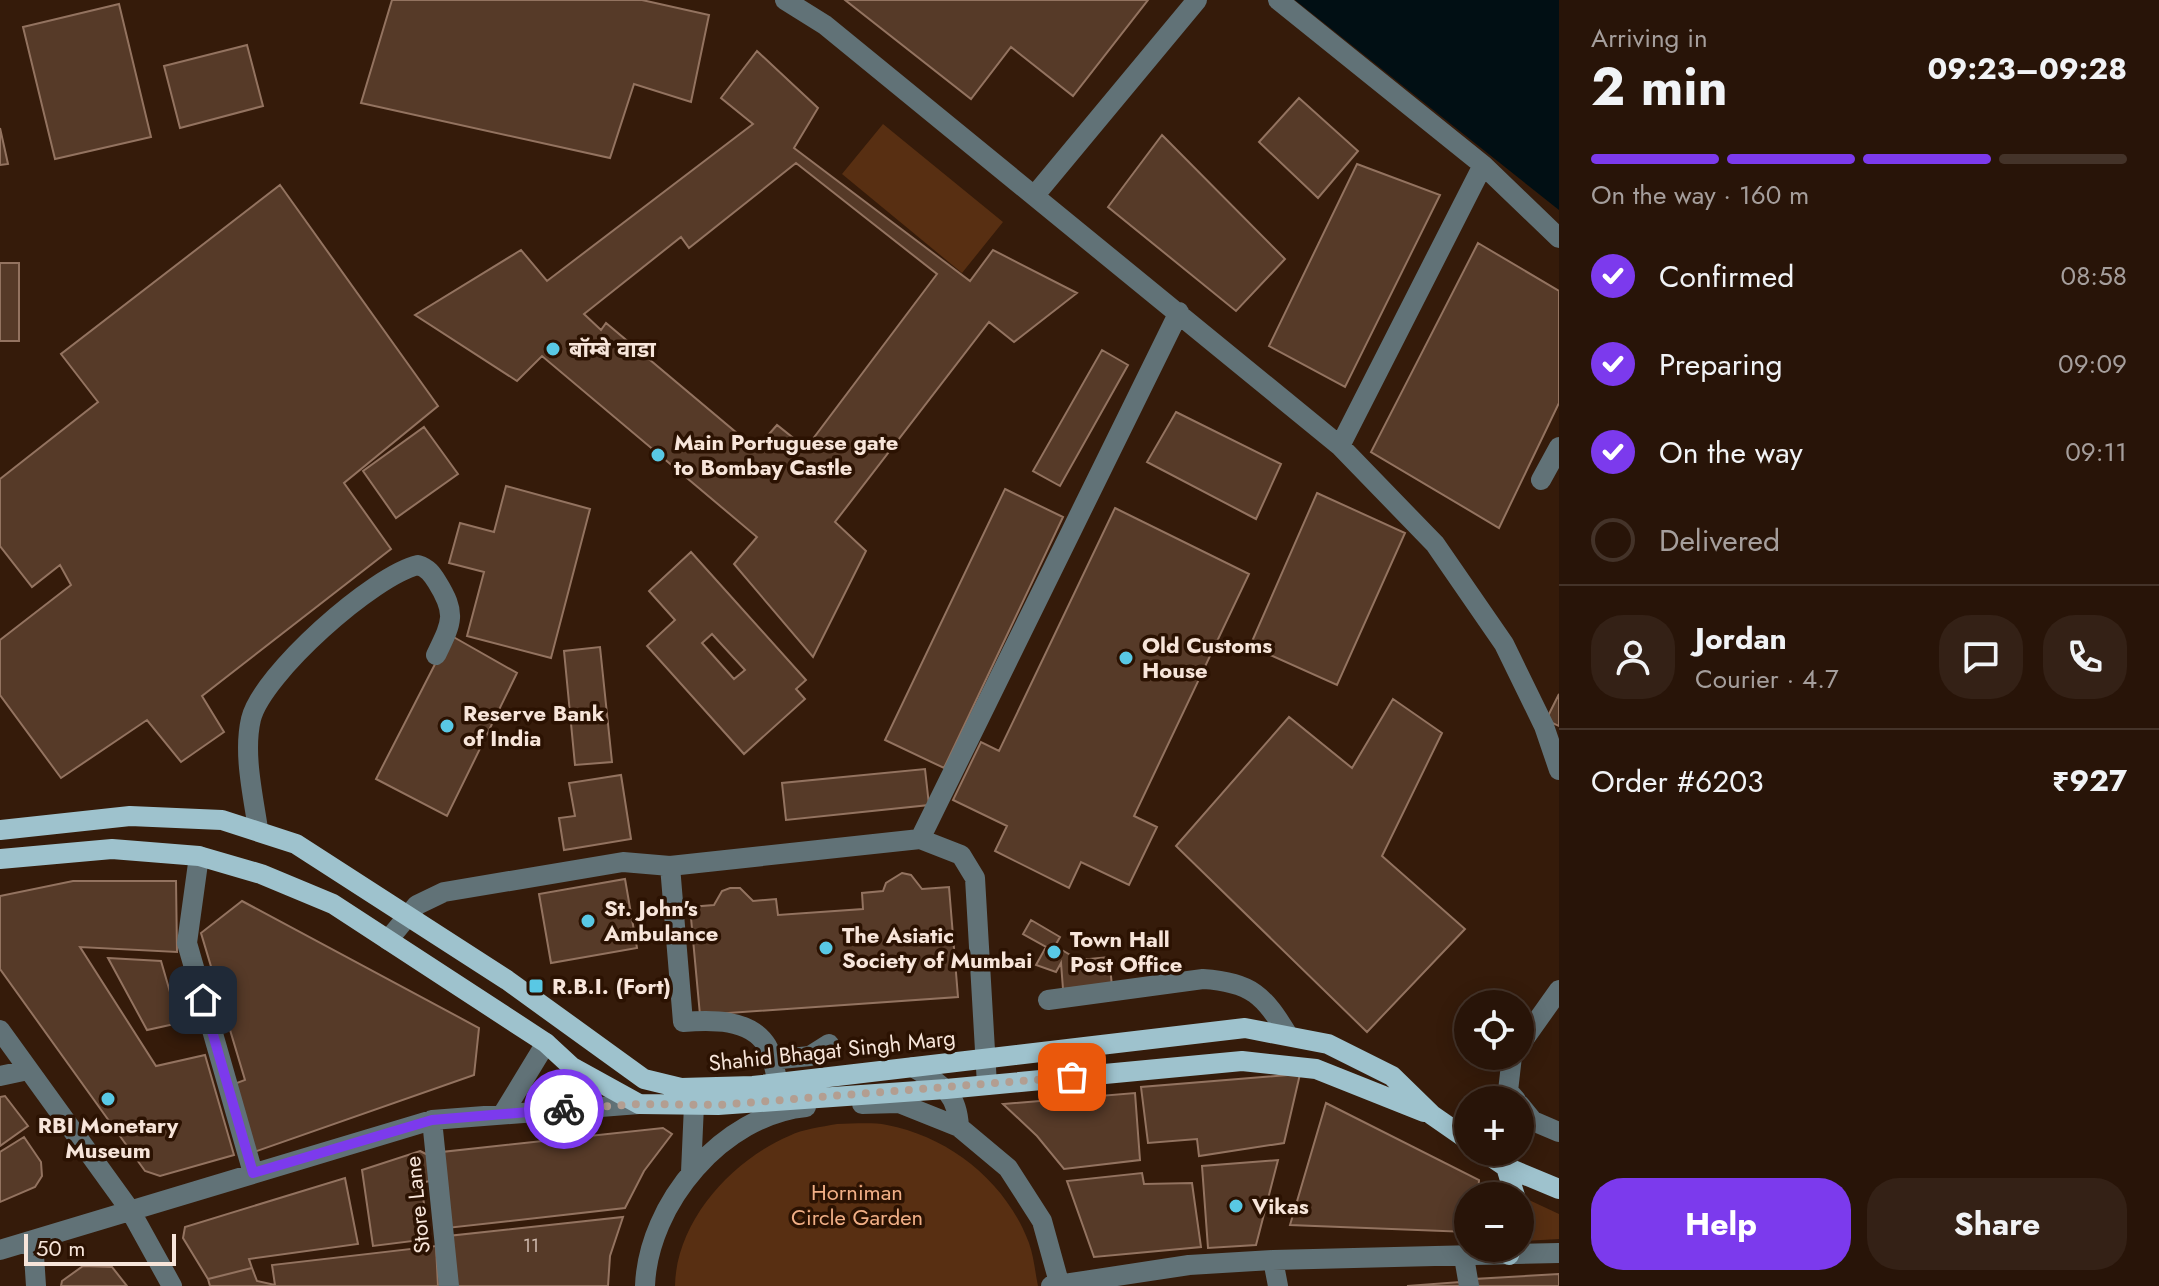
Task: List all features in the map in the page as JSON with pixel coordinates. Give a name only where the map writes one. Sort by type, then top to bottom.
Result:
[{"type":"main road","name":"Shahid Bhagat Singh Marg","points":[[0,830],[130,816],[222,820],[258,829],[296,844],[507,980],[644,1079],[667,1094],[694,1105],[946,1089],[1242,1061],[1316,1069],[1432,1115]]},
{"type":"main road","name":"Shahid Bhagat Singh Marg","points":[[0,859],[112,849],[199,856],[261,874],[333,904],[546,1043],[572,1067],[639,1104],[692,1088],[778,1083],[1245,1028],[1328,1044],[1392,1076],[1432,1115],[1454,1130]]},
{"type":"main road","points":[[1506,1167],[1559,1189]]},
{"type":"main road","points":[[1506,1167],[1511,1182]]},
{"type":"street","points":[[785,0],[825,25],[1340,446],[1435,544],[1504,644],[1544,726],[1559,770]]},
{"type":"street","points":[[1035,195],[1197,0]]},
{"type":"street","points":[[1278,0],[1483,165],[1559,238]]},
{"type":"street","points":[[1340,446],[1483,165]]},
{"type":"street","points":[[920,839],[1179,312]]},
{"type":"street","points":[[1541,480],[1559,447]]},
{"type":"street","points":[[258,829],[250,772],[251,718],[288,658],[362,597],[407,567],[418,565],[433,576],[451,604],[451,622],[436,655]]},
{"type":"street","points":[[388,940],[406,915],[444,892],[623,862],[670,866],[920,839],[961,855],[975,878],[987,1085]]},
{"type":"street","points":[[199,856],[187,943],[253,1173]]},
{"type":"street","points":[[670,866],[683,1022],[717,1020],[753,1031],[767,1046],[778,1083]]},
{"type":"street","points":[[1048,1000],[1203,979],[1221,980],[1248,988],[1266,1000],[1288,1035]]},
{"type":"street","points":[[1534,1025],[1559,990]]},
{"type":"street","points":[[0,1030],[130,1210],[172,1286]]},
{"type":"street","points":[[504,1112],[546,1043]]},
{"type":"street","points":[[771,1060],[810,1056],[829,1044]]},
{"type":"street","points":[[1316,1069],[1328,1044]]},
{"type":"street","points":[[913,1067],[946,1089],[958,1107],[959,1127]]},
{"type":"street","points":[[0,1076],[28,1070]]},
{"type":"street","points":[[645,1286],[646,1272],[662,1219],[691,1172],[732,1135],[781,1109],[899,1103],[959,1127],[1008,1168],[1042,1221],[1057,1285],[1189,1265],[1273,1260],[1454,1257]]},
{"type":"street","points":[[0,1250],[432,1120],[504,1112],[639,1104]]},
{"type":"street","points":[[691,1172],[694,1105]]},
{"type":"street","name":"Store Lane","points":[[432,1120],[449,1286]]},
{"type":"street","points":[[1534,1121],[1559,1132]]},
{"type":"street","points":[[33,1240],[36,1286]]},
{"type":"street","points":[[1534,1252],[1559,1253]]},
{"type":"street","points":[[1273,1260],[1278,1286]]},
{"type":"street","points":[[1465,1262],[1469,1286]]},
{"type":"green space","points":[[883,124],[1003,222],[962,273],[842,174]]},
{"type":"green space","name":"Horniman Circle Garden","points":[[837,1124],[881,1124],[910,1131],[933,1140],[973,1166],[991,1182],[1019,1221],[1031,1248],[1038,1286],[675,1286],[678,1262],[696,1216],[728,1177],[747,1160],[789,1136]]},
{"type":"green space","points":[[1534,1202],[1559,1214],[1559,1239],[1534,1240]]},
{"type":"shaded area","points":[[1295,0],[1559,0],[1559,210]]},
{"type":"building","points":[[392,0],[642,0],[709,15],[691,102],[634,84],[610,158],[361,103]]},
{"type":"building","points":[[845,0],[1148,0],[1073,96],[1011,47],[971,99]]},
{"type":"building","points":[[119,4],[151,137],[55,159],[23,27]]},
{"type":"building","points":[[247,45],[263,106],[180,128],[164,66]]},
{"type":"building","name":"बॉम्बे वाडा","points":[[757,51],[818,108],[794,148],[970,281],[993,250],[1077,293],[1014,342],[989,322],[835,522],[866,551],[813,657],[734,564],[757,537],[542,356],[517,381],[415,315],[521,250],[547,281],[753,124],[721,98]],"holes":[[[796,163],[937,274],[806,448],[777,425],[756,449],[606,323],[601,330],[584,314],[681,237],[689,248]]]},
{"type":"building","points":[[1299,98],[1358,151],[1318,198],[1259,142]]},
{"type":"building","points":[[0,128],[8,164],[0,165]]},
{"type":"building","points":[[1162,135],[1285,259],[1236,311],[1108,207]]},
{"type":"building","points":[[1357,164],[1440,195],[1345,387],[1269,346]]},
{"type":"building","points":[[280,185],[438,406],[344,483],[391,549],[202,696],[224,732],[181,762],[147,720],[61,778],[0,695],[0,640],[71,585],[60,565],[32,587],[0,546],[0,479],[98,402],[61,354]]},
{"type":"building","points":[[1478,243],[1559,291],[1559,403],[1499,528],[1371,452]]},
{"type":"building","points":[[0,263],[19,263],[19,341],[0,341]]},
{"type":"building","points":[[1102,350],[1128,365],[1060,486],[1033,471]]},
{"type":"building","points":[[1176,412],[1281,464],[1256,519],[1147,462]]},
{"type":"building","points":[[424,427],[458,474],[396,518],[363,471]]},
{"type":"building","points":[[506,486],[590,509],[551,658],[467,636],[484,572],[449,563],[460,523],[494,532]]},
{"type":"building","points":[[1005,489],[1063,517],[944,768],[885,740]]},
{"type":"building","points":[[1317,493],[1405,533],[1337,685],[1250,646]]},
{"type":"building","name":"Old Customs House","points":[[1115,508],[1249,574],[1134,816],[1157,827],[1129,885],[1081,862],[1069,888],[995,851],[1007,826],[953,800],[981,742],[999,751]]},
{"type":"building","points":[[691,552],[806,680],[796,689],[805,699],[744,754],[647,646],[675,620],[649,591]],"holes":[[[712,634],[745,670],[734,679],[702,643]]]},
{"type":"building","name":"Reserve Bank of India","points":[[450,635],[517,673],[447,816],[376,779]]},
{"type":"building","points":[[600,647],[612,762],[575,765],[564,651]]},
{"type":"building","points":[[1559,694],[1559,726],[1546,720]]},
{"type":"building","name":"Old Customs House","points":[[1393,699],[1442,733],[1382,856],[1465,929],[1367,1032],[1176,846],[1289,717],[1352,768]]},
{"type":"building","points":[[925,769],[929,805],[786,820],[782,783]]},
{"type":"building","points":[[621,775],[631,839],[564,850],[559,818],[575,816],[569,783]]},
{"type":"building","points":[[902,873],[911,875],[922,889],[949,887],[958,997],[700,1015],[690,907],[714,905],[722,891],[740,888],[753,901],[776,899],[778,915],[863,909],[862,893],[883,891],[886,883]]},
{"type":"building","name":"St. John's Ambulance","points":[[625,879],[637,948],[551,963],[539,894]]},
{"type":"building","points":[[73,881],[176,881],[177,952],[80,947],[156,1066],[205,1055],[234,1155],[160,1176],[145,1171],[0,969],[0,896]]},
{"type":"building","points":[[242,901],[479,1028],[474,1075],[254,1152],[234,1084],[245,1080],[201,933]]},
{"type":"building","name":"Town Hall Post Office","points":[[1031,920],[1060,937],[1055,946],[1079,960],[1109,957],[1112,986],[1063,989],[1061,963],[1056,972],[1036,965],[1046,947],[1023,934]]},
{"type":"building","points":[[108,958],[161,961],[179,1023],[147,1030]]},
{"type":"building","points":[[1300,1074],[1284,1143],[1199,1156],[1197,1139],[1148,1143],[1141,1087]]},
{"type":"building","points":[[1135,1093],[1140,1160],[1064,1169],[1037,1136],[1003,1104]]},
{"type":"building","points":[[5,1096],[28,1126],[0,1146],[0,1097]]},
{"type":"building","points":[[1326,1103],[1479,1180],[1454,1182],[1454,1231],[1290,1225]]},
{"type":"building","points":[[663,1128],[672,1134],[644,1171],[625,1208],[447,1228],[442,1152]]},
{"type":"building","points":[[24,1137],[41,1162],[42,1176],[35,1187],[0,1202],[0,1152]]},
{"type":"building","points":[[420,1151],[428,1155],[430,1181],[421,1183],[429,1239],[373,1246],[362,1170]]},
{"type":"building","name":"Vikas","points":[[1278,1160],[1256,1245],[1208,1248],[1202,1166]]},
{"type":"building","points":[[1142,1173],[1144,1184],[1192,1183],[1201,1247],[1094,1257],[1067,1181]]},
{"type":"building","points":[[345,1178],[358,1244],[249,1259],[252,1268],[208,1279],[183,1238],[185,1227]]},
{"type":"building","points":[[623,1217],[610,1256],[608,1286],[454,1286],[448,1236]]},
{"type":"building","points":[[436,1246],[438,1286],[210,1286],[208,1279],[252,1268],[257,1281],[275,1285],[272,1265]]},
{"type":"building","points":[[83,1266],[112,1267],[127,1286],[61,1286],[62,1281]]},
{"type":"building","points":[[1559,1274],[1559,1286],[1475,1286],[1474,1279]]},
{"type":"building","points":[[1460,1282],[1461,1286],[1407,1286]]},
{"type":"way so far","points":[[564,1109],[639,1104],[718,1105],[1072,1077]]},
{"type":"place","name":"बॉम्बे वाडा","points":[[553,349]]},
{"type":"place","name":"Main Portuguese gate to Bombay Castle","points":[[658,455]]},
{"type":"place","name":"Old Customs House","points":[[1126,658]]},
{"type":"place","name":"Reserve Bank of India","points":[[447,726]]},
{"type":"place","name":"St. John's Ambulance","points":[[588,921]]},
{"type":"place","name":"The Asiatic Society of Mumbai","points":[[826,948]]},
{"type":"place","name":"Town Hall Post Office","points":[[1054,952]]},
{"type":"place","name":"R.B.I. (Fort)","points":[[536,986]]},
{"type":"place","name":"RBI Monetary Museum","points":[[108,1099]]},
{"type":"place","name":"Vikas","points":[[1236,1206]]},
{"type":"route","points":[[203,1000],[253,1173],[432,1120],[564,1109]]}]
